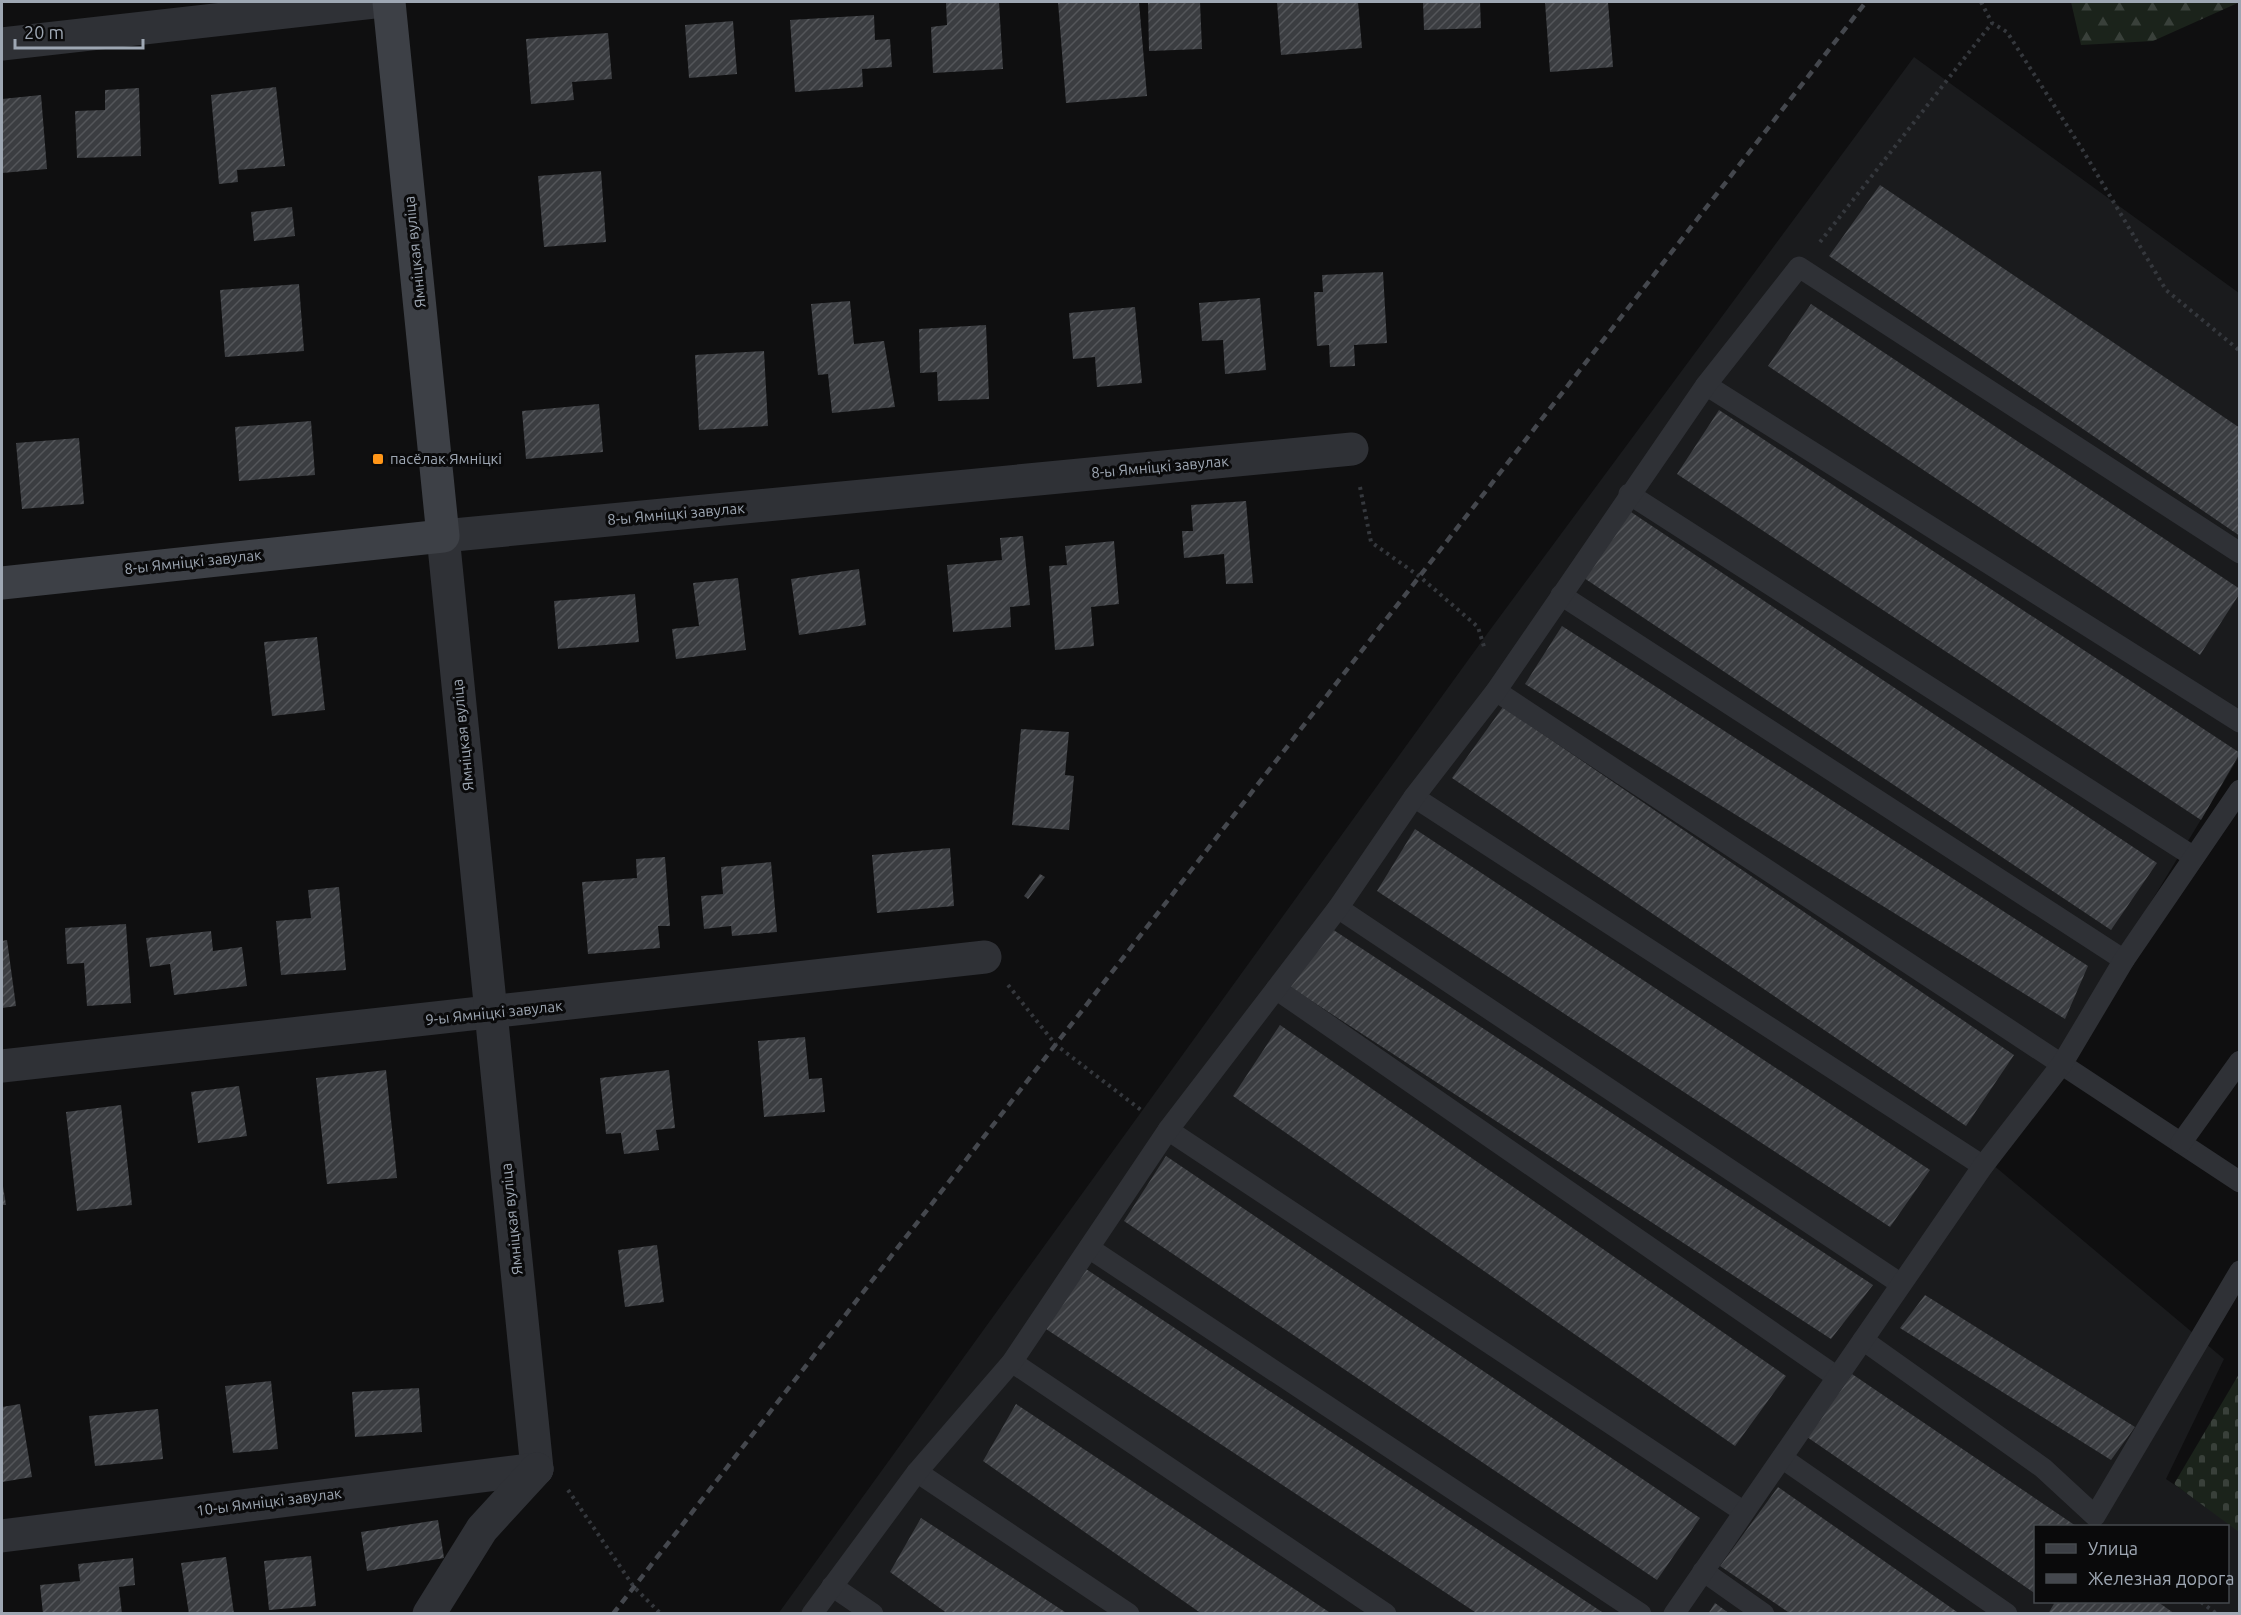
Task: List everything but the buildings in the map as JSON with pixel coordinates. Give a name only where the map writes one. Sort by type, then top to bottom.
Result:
[{"type":"main road","name":"Ямніцкая вуліца","points":[[389,2],[443,536]]},
{"type":"main road","name":"8-ы Ямніцкі завулак","points":[[2,583],[443,536]]},
{"type":"street","points":[[2,44],[374,2]]},
{"type":"street","name":"8-ы Ямніцкі завулак","points":[[443,536],[1352,449]]},
{"type":"street","name":"Ямніцкая вуліца","points":[[443,536],[537,1469]]},
{"type":"street","name":"9-ы Ямніцкі завулак","points":[[2,1066],[985,957]]},
{"type":"street","points":[[429,1614],[482,1529],[537,1469]]},
{"type":"street","name":"10-ы Ямніцкі завулак","points":[[2,1536],[537,1469]]},
{"type":"lane","points":[[812,1614],[917,1472],[1012,1362],[1168,1130],[1338,908],[1414,796],[1496,692],[1629,494],[1706,385],[1799,267],[2240,553]]},
{"type":"lane","points":[[1706,385],[2240,722]]},
{"type":"lane","points":[[1629,494],[2194,858]]},
{"type":"lane","points":[[1561,595],[2124,960]]},
{"type":"lane","points":[[1496,692],[2240,1182]]},
{"type":"lane","points":[[1674,1614],[1983,1166],[2062,1064],[2124,960],[2240,790]]},
{"type":"lane","points":[[1414,796],[1983,1166]]},
{"type":"lane","points":[[1338,908],[1901,1284]]},
{"type":"lane","points":[[1276,989],[1837,1377]]},
{"type":"lane","points":[[2181,1143],[2240,1061]]},
{"type":"lane","points":[[1168,1130],[1744,1512]]},
{"type":"lane","points":[[1089,1248],[1641,1614]]},
{"type":"lane","points":[[1863,1340],[2043,1468],[2095,1516],[2240,1271]]},
{"type":"lane","points":[[1012,1362],[1386,1614]]},
{"type":"lane","points":[[1782,1458],[2007,1614]]},
{"type":"lane","points":[[917,1472],[1129,1614]]},
{"type":"lane","points":[[1703,1571],[1764,1614]]},
{"type":"lane","points":[[832,1586],[873,1614]]},
{"type":"path","points":[[1981,2],[1992,23],[2007,32],[2082,149],[2166,290],[2240,351]]},
{"type":"path","points":[[1799,267],[1992,23]]},
{"type":"path","points":[[1352,449],[1371,542],[1419,576],[1478,627],[1496,692]]},
{"type":"path","points":[[985,957],[1056,1045],[1168,1130]]},
{"type":"path","points":[[537,1469],[571,1492],[634,1587],[661,1614]]},
{"type":"path","points":[[2202,1603],[2217,1614]]},
{"type":"shaded area","points":[[1914,57],[2239,293],[2239,757],[1992,1164],[2224,1359],[2166,1479],[2239,1528],[2239,1613],[778,1614],[1487,634]]},
{"type":"green space","points":[[2071,2],[2240,2],[2153,41],[2081,45]]},
{"type":"green space","points":[[2239,1374],[2239,1532],[2174,1484]]},
{"type":"railway","points":[[613,1614],[1866,2]]},
{"type":"place","name":"пасёлак Ямніцкі","points":[[378,459]]}]
